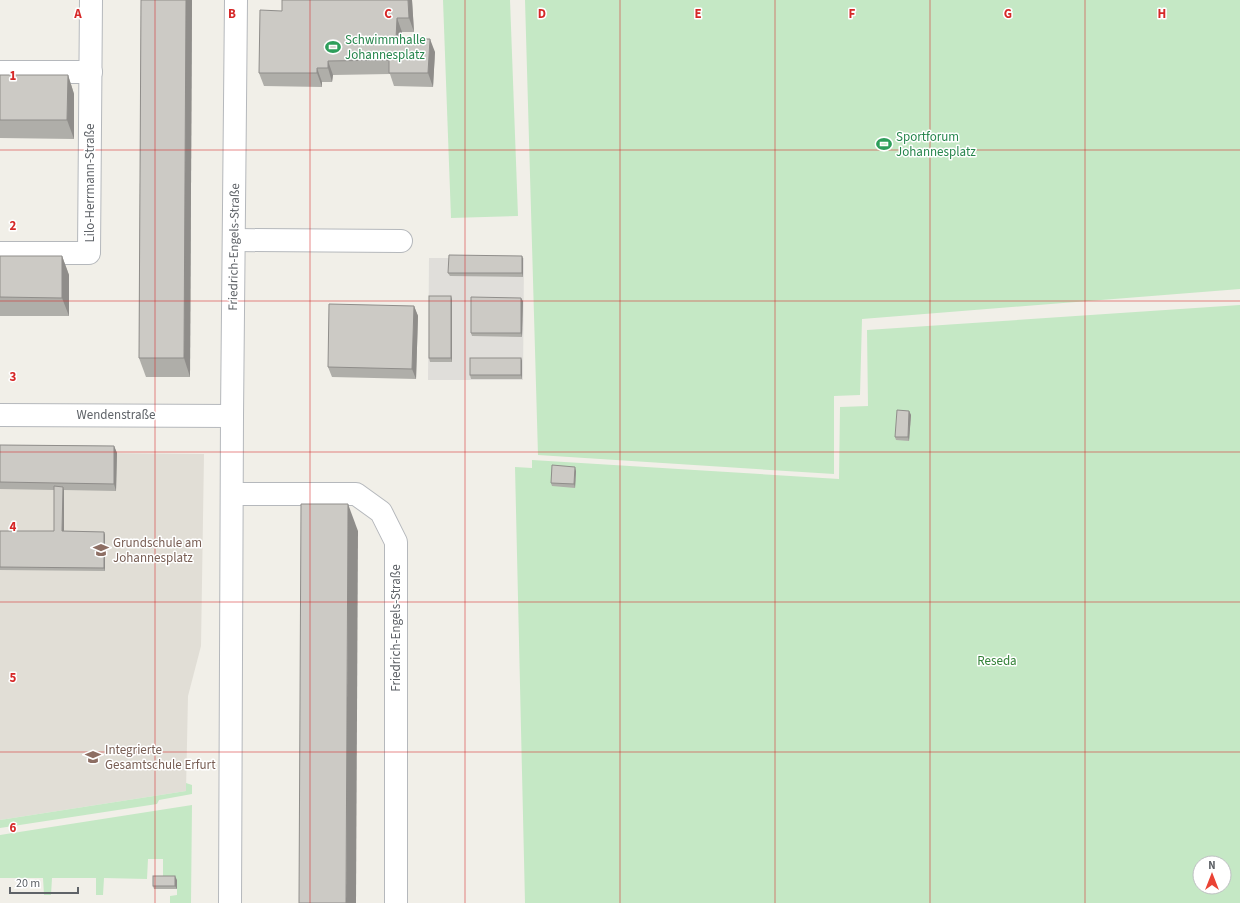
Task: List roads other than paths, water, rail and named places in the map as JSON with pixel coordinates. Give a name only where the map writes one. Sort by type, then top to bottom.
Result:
[{"type":"street","name":"Lilo-Herrmann-Straße","points":[[0,253],[89,253],[91,0]]},
{"type":"street","name":"Friedrich-Engels-Straße","points":[[230,903],[232,416],[235,240],[236,0]]},
{"type":"street","points":[[0,72],[91,72]]},
{"type":"street","points":[[235,240],[401,241]]},
{"type":"street","name":"Wendenstraße","points":[[0,415],[232,416]]},
{"type":"street","name":"Friedrich-Engels-Straße","points":[[232,494],[356,494],[381,512],[396,542],[396,903]]},
{"type":"place","name":"Schwimmhalle Johannesplatz","points":[[333,47]]},
{"type":"place","name":"Sportforum Johannesplatz","points":[[884,144]]},
{"type":"place","name":"Grundschule am Johannesplatz","points":[[101,550]]},
{"type":"place","name":"Integrierte Gesamtschule Erfurt","points":[[93,757]]},
{"type":"park label","name":"Reseda","points":[[997,661]]}]
